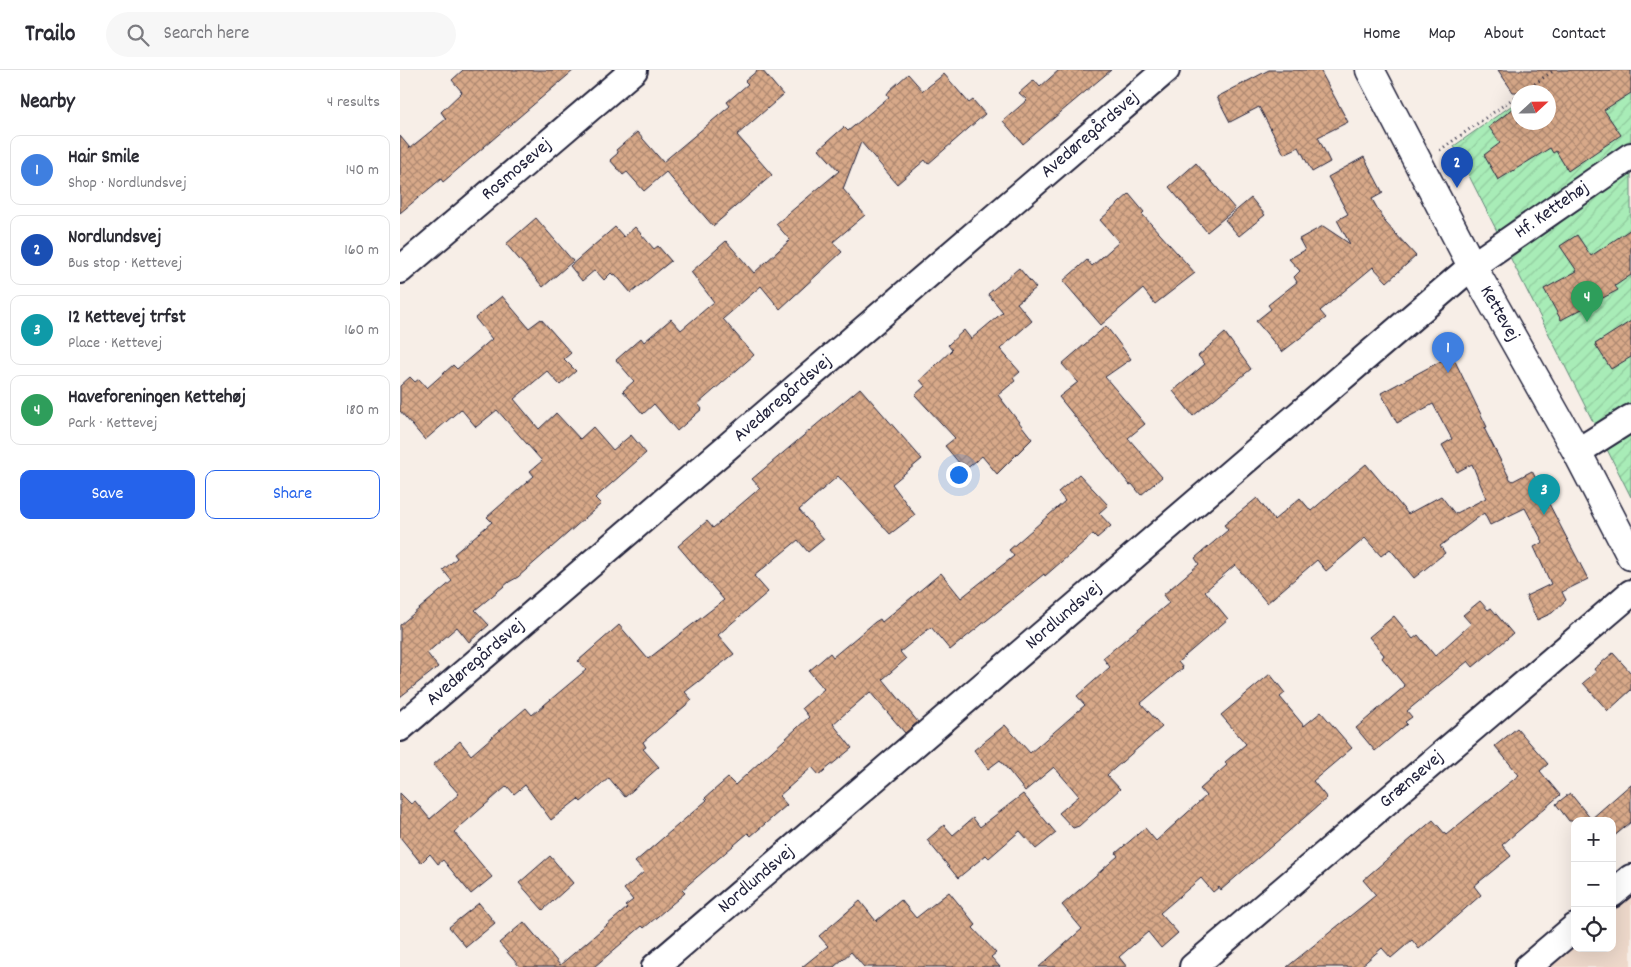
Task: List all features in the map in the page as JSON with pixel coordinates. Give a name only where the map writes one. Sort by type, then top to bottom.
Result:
[{"type":"street","name":"Rosmosevej","points":[[400,270],[634,70]]},
{"type":"street","name":"Avedøregårdsvej","points":[[400,728],[1166,70]]},
{"type":"street","name":"Kettevej","points":[[1370,70],[1472,266],[1577,452],[1631,556]]},
{"type":"street","name":"Hf. Kettehøj","points":[[1472,266],[1631,156]]},
{"type":"street","name":"Nordlundsvej","points":[[655,967],[1472,266]]},
{"type":"street","points":[[1577,452],[1631,418]]},
{"type":"street","name":"Grænsevej","points":[[1193,967],[1631,593]]},
{"type":"street","points":[[1616,891],[1631,878]]},
{"type":"street","points":[[1528,967],[1571,929]]},
{"type":"path","points":[[1532,85],[1555,70]]},
{"type":"path","points":[[1446,146],[1511,100]]},
{"type":"shaded area","points":[[1631,865],[1631,967],[1519,967],[1571,920],[1571,952],[1616,952],[1616,878]]},
{"type":"green space","points":[[1562,70],[1631,70],[1631,497],[1454,146],[1511,106],[1511,130],[1556,130],[1556,85],[1540,85]]},
{"type":"building","points":[[463,70],[574,70],[443,182],[441,179],[400,213],[400,136],[410,148],[446,119],[441,112],[462,92],[452,80]]},
{"type":"building","points":[[758,70],[762,70],[783,95],[737,135],[772,175],[713,226],[666,172],[644,191],[627,172],[623,175],[610,160],[618,153],[616,150],[637,132],[663,162],[730,106],[727,102],[748,84],[745,81]]},
{"type":"building","points":[[1059,70],[1111,70],[1023,144],[1003,121],[1027,100],[1019,93],[1034,80],[1040,87]]},
{"type":"building","points":[[1269,70],[1320,70],[1348,122],[1318,137],[1330,162],[1312,172],[1299,147],[1284,154],[1259,107],[1230,122],[1217,97]]},
{"type":"building","points":[[1498,70],[1631,70],[1631,93],[1604,110],[1621,135],[1568,171],[1556,151],[1553,153],[1550,148],[1498,180],[1484,155],[1500,143],[1489,127],[1511,110],[1511,130],[1556,130],[1556,85],[1511,85],[1511,89]]},
{"type":"building","points":[[908,74],[923,91],[944,74],[969,103],[973,100],[985,114],[928,164],[925,160],[897,184],[861,142],[843,189],[865,215],[833,242],[842,252],[780,309],[761,286],[723,319],[754,355],[698,404],[702,409],[677,431],[654,404],[643,414],[623,391],[634,381],[616,360],[641,338],[644,342],[671,319],[681,330],[714,302],[691,272],[726,241],[754,273],[790,240],[776,224],[839,171],[819,149],[844,127],[848,131],[889,97],[887,94],[890,90]]},
{"type":"building","points":[[1364,157],[1383,193],[1372,199],[1385,222],[1416,256],[1387,282],[1373,267],[1320,311],[1326,318],[1282,352],[1256,321],[1271,309],[1268,305],[1297,282],[1294,277],[1300,271],[1289,259],[1305,250],[1299,239],[1323,226],[1350,244],[1337,220],[1348,214],[1328,177]]},
{"type":"building","points":[[1196,163],[1235,209],[1207,232],[1169,187]]},
{"type":"building","points":[[1129,194],[1144,212],[1142,214],[1195,273],[1155,304],[1143,289],[1101,325],[1063,281],[1087,260],[1092,266],[1119,242],[1100,220]]},
{"type":"building","points":[[1251,198],[1265,215],[1239,236],[1225,220]]},
{"type":"building","points":[[536,218],[573,261],[543,287],[506,244]]},
{"type":"building","points":[[615,227],[624,237],[635,227],[654,249],[658,246],[671,261],[631,293],[615,274],[611,273],[604,280],[595,270],[582,281],[570,266]]},
{"type":"building","points":[[1631,229],[1631,275],[1615,286],[1618,290],[1561,320],[1544,289],[1577,271],[1560,246],[1577,235],[1591,256]]},
{"type":"building","points":[[1019,268],[1036,288],[1017,303],[1032,321],[1000,349],[1020,372],[1013,378],[1015,381],[998,395],[1032,439],[997,474],[982,456],[965,470],[945,446],[955,438],[915,395],[925,386],[920,380],[952,350],[948,345],[964,330],[971,339],[1003,312],[988,294]]},
{"type":"building","points":[[502,296],[529,328],[541,319],[571,353],[564,359],[576,371],[560,385],[547,371],[514,399],[539,429],[556,413],[580,439],[593,427],[613,450],[631,435],[646,453],[595,498],[601,504],[518,577],[509,582],[475,610],[489,625],[469,642],[457,627],[427,653],[438,667],[400,697],[400,625],[452,581],[443,570],[457,558],[454,554],[492,522],[487,517],[534,476],[530,471],[542,461],[497,410],[476,427],[461,409],[425,440],[400,411],[400,386],[410,377],[415,382],[419,379],[427,388],[453,365],[457,369],[492,339],[475,318]]},
{"type":"building","points":[[1631,321],[1631,357],[1611,369],[1595,344]]},
{"type":"building","points":[[1106,326],[1131,359],[1105,377],[1145,424],[1128,438],[1162,477],[1141,495],[1132,484],[1130,485],[1059,397],[1078,382],[1062,364]]},
{"type":"building","points":[[1225,333],[1251,369],[1193,416],[1173,391],[1205,364],[1198,356]]},
{"type":"building","points":[[1452,355],[1487,427],[1484,428],[1510,479],[1513,481],[1532,471],[1588,579],[1562,592],[1566,600],[1552,613],[1537,620],[1526,596],[1551,584],[1534,547],[1543,542],[1525,508],[1490,525],[1484,513],[1440,546],[1445,553],[1414,578],[1390,549],[1381,556],[1365,538],[1326,571],[1317,560],[1267,603],[1235,565],[1205,591],[1228,619],[1178,662],[1183,668],[1141,703],[1162,727],[1107,775],[1120,789],[1079,826],[1073,828],[1059,813],[1079,796],[1054,767],[1025,791],[1000,760],[988,769],[974,750],[1005,725],[1030,753],[1085,705],[1077,696],[1110,667],[1103,658],[1169,603],[1163,595],[1199,564],[1195,558],[1228,530],[1224,525],[1257,498],[1274,520],[1300,498],[1311,511],[1366,464],[1408,514],[1441,496],[1455,514],[1486,498],[1472,464],[1457,472],[1442,445],[1452,439],[1433,404],[1397,423],[1381,393]]},
{"type":"building","points":[[860,388],[922,459],[892,484],[915,515],[890,534],[838,476],[799,510],[824,539],[808,552],[798,540],[754,576],[768,592],[718,635],[734,654],[685,692],[692,700],[643,742],[646,747],[643,749],[659,767],[625,797],[609,778],[581,802],[578,799],[551,820],[525,785],[514,794],[507,786],[454,832],[492,877],[471,894],[443,860],[438,864],[430,854],[421,863],[400,837],[400,793],[411,804],[415,801],[430,819],[459,794],[433,765],[460,741],[471,755],[526,708],[532,715],[586,670],[578,661],[619,625],[648,659],[724,600],[678,546],[707,521],[713,528],[760,488],[752,479]]},
{"type":"building","points":[[1079,474],[1108,505],[1099,513],[1111,526],[1097,538],[1093,534],[1045,576],[1044,574],[950,650],[931,627],[900,652],[906,659],[883,679],[918,722],[905,733],[870,692],[833,724],[852,748],[819,775],[812,767],[779,796],[787,805],[751,836],[748,833],[682,890],[685,893],[644,928],[642,926],[594,967],[520,967],[499,943],[524,922],[560,965],[627,908],[625,906],[633,900],[624,889],[644,872],[635,862],[707,800],[705,798],[728,778],[735,785],[809,717],[802,708],[824,689],[809,671],[830,653],[833,657],[875,622],[880,619],[882,622],[941,573],[961,598],[1014,556],[1009,550],[1065,501],[1058,492]]},
{"type":"building","points":[[1480,601],[1488,610],[1491,608],[1513,634],[1473,667],[1468,661],[1407,711],[1412,717],[1405,722],[1407,724],[1375,751],[1356,728],[1405,686],[1382,658],[1384,655],[1369,637],[1394,616],[1413,639],[1418,635],[1435,656],[1471,624],[1463,615]]},
{"type":"building","points":[[1613,653],[1631,673],[1631,690],[1608,711],[1583,683],[1596,672],[1594,669]]},
{"type":"building","points":[[1270,674],[1285,693],[1280,697],[1304,726],[1321,712],[1352,748],[1313,781],[1327,798],[1221,890],[1219,887],[1213,892],[1201,878],[1160,913],[1178,933],[1161,948],[1148,932],[1119,957],[1127,967],[1039,967],[1082,929],[1062,905],[1118,856],[1116,853],[1145,828],[1156,841],[1206,796],[1200,789],[1227,765],[1225,762],[1246,744],[1221,715]]},
{"type":"building","points":[[1517,728],[1548,764],[1540,771],[1560,795],[1502,845],[1511,856],[1474,886],[1481,895],[1419,949],[1412,940],[1391,958],[1382,948],[1360,967],[1287,967],[1376,895],[1363,880],[1433,820],[1446,835],[1519,775],[1495,746]]},
{"type":"building","points":[[1631,784],[1631,822],[1616,835],[1616,817],[1593,817]]},
{"type":"building","points":[[1570,793],[1589,817],[1571,817],[1571,821],[1569,821],[1556,804]]},
{"type":"building","points":[[1023,794],[1056,833],[1036,849],[1020,831],[989,858],[986,855],[958,878],[927,840],[944,825],[953,835],[973,818],[980,827]]},
{"type":"building","points":[[550,856],[573,883],[543,910],[519,883]]},
{"type":"building","points":[[949,892],[976,925],[973,928],[996,953],[991,957],[1000,967],[864,967],[851,952],[834,967],[802,967],[828,946],[819,936],[860,901],[876,921],[901,900],[916,918]]},
{"type":"building","points":[[479,903],[495,923],[466,947],[449,927]]},
{"type":"place","name":"Nordlundsvej","points":[[1457,188]]},
{"type":"place","name":"Haveforeningen Kettehøj","points":[[1587,322]]},
{"type":"place","name":"Hair Smile","points":[[1448,373]]},
{"type":"place","name":"12 Kettevej trfst","points":[[1544,515]]}]
